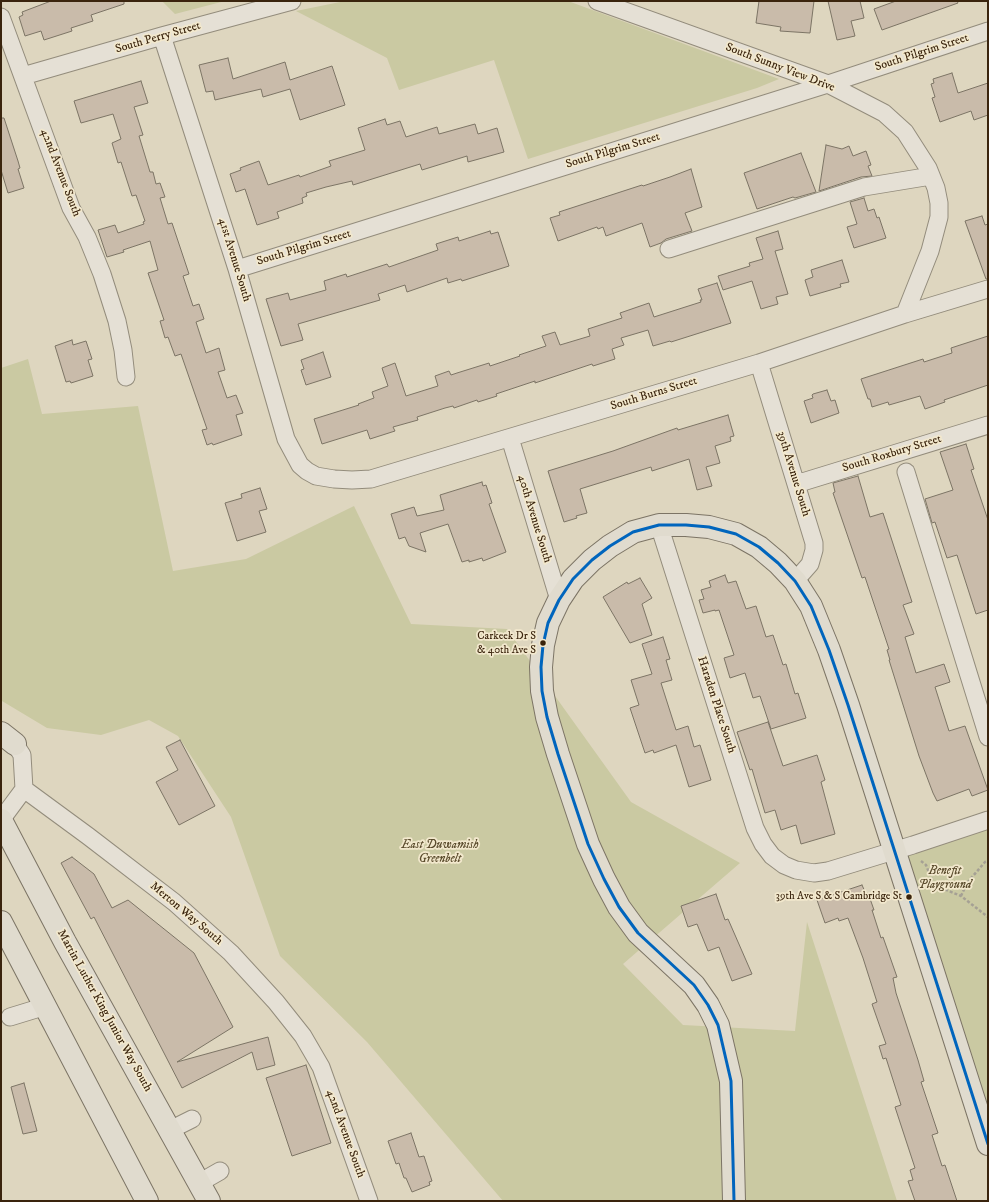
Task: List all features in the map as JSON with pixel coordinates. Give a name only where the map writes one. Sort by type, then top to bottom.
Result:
[{"type":"main road","points":[[734,1201],[731,1081],[726,1054],[718,1026],[708,1005],[694,985],[638,932],[619,907],[588,844],[547,717],[542,691],[541,667],[543,646],[548,623],[558,600],[573,579],[592,560],[610,546],[633,532],[659,525],[686,524],[709,527],[736,534],[759,547],[778,563],[795,581],[811,606],[821,627],[848,705],[903,848],[988,1144]]},
{"type":"main road","name":"Martin Luther King Junior Way South","points":[[1,820],[65,942],[204,1192]]},
{"type":"main road","points":[[1,922],[147,1201]]},
{"type":"street","name":"South Perry Street","points":[[23,76],[292,1]]},
{"type":"street","name":"South Sunny View Drive","points":[[596,1],[828,84],[884,113],[905,132],[931,176],[936,188],[939,203],[939,217],[930,251],[905,314]]},
{"type":"street","name":"42nd Avenue South","points":[[1,17],[71,208],[87,238],[102,274],[117,321],[123,350],[126,377]]},
{"type":"street","name":"South Pilgrim Street","points":[[237,269],[828,84],[988,31]]},
{"type":"street","name":"41st Avenue South","points":[[162,36],[237,269],[286,439],[300,465],[316,476]]},
{"type":"street","points":[[669,249],[864,188],[931,176]]},
{"type":"street","name":"South Burns Street","points":[[316,476],[352,480],[371,479],[759,362],[905,314],[988,289]]},
{"type":"street","name":"39th Avenue South","points":[[759,362],[814,543],[814,550],[810,564],[795,581]]},
{"type":"street","name":"South Roxbury Street","points":[[796,484],[988,424]]},
{"type":"street","name":"40th Avenue South","points":[[510,438],[558,600]]},
{"type":"street","points":[[906,472],[988,737]]},
{"type":"street","name":"Haraden Place South","points":[[659,525],[755,828],[763,844],[772,856],[784,865],[796,870],[814,873],[828,871],[988,820]]},
{"type":"street","points":[[1,820],[24,789],[22,755],[6,738]]},
{"type":"street","name":"Merton Way South","points":[[24,789],[174,902],[231,953],[276,1002],[303,1036],[321,1067]]},
{"type":"street","points":[[10,1017],[46,1006]]},
{"type":"street","name":"42nd Avenue South","points":[[321,1067],[369,1201]]},
{"type":"street","points":[[170,1130],[192,1118]]},
{"type":"street","points":[[204,1192],[220,1171]]},
{"type":"path","points":[[903,848],[919,858],[926,865],[934,885],[961,896],[988,917]]},
{"type":"path","points":[[961,896],[967,883],[988,860]]},
{"type":"green space","points":[[162,1],[225,1],[175,14]]},
{"type":"green space","points":[[345,1],[568,1],[779,79],[757,88],[528,159],[494,60],[399,90],[387,58],[296,11]]},
{"type":"green space","name":"East Duwamish Greenbelt","points":[[28,359],[42,414],[138,406],[173,571],[246,559],[354,506],[411,624],[507,629],[631,802],[740,863],[623,964],[683,1025],[795,1031],[807,922],[897,1201],[503,1201],[367,1042],[280,956],[231,817],[178,736],[149,720],[101,735],[47,728],[2,701],[1,368]]},
{"type":"green space","name":"Benefit Playground","points":[[988,819],[988,1149],[891,851]]},
{"type":"building","points":[[51,1],[124,1],[124,4],[91,15],[93,21],[71,28],[72,31],[44,40],[41,31],[25,36],[19,17],[23,15],[22,12]]},
{"type":"building","points":[[759,1],[814,1],[810,33],[780,31],[781,27],[756,23]]},
{"type":"building","points":[[828,1],[860,1],[864,18],[851,21],[855,36],[837,40]]},
{"type":"building","points":[[896,1],[957,1],[958,3],[882,30],[874,9]]},
{"type":"building","points":[[228,58],[233,79],[285,62],[290,80],[332,66],[345,105],[300,120],[290,89],[263,97],[261,89],[215,100],[213,91],[206,92],[199,65]]},
{"type":"building","points":[[952,73],[958,93],[988,83],[988,115],[974,120],[971,111],[940,122],[932,98],[935,97],[931,84],[934,83],[933,79]]},
{"type":"building","points":[[141,81],[148,103],[134,107],[143,135],[139,136],[150,172],[153,172],[156,184],[160,183],[165,197],[160,198],[168,224],[172,223],[189,274],[183,276],[193,306],[199,304],[204,319],[196,322],[206,353],[219,348],[225,370],[218,372],[227,398],[236,395],[243,413],[236,415],[242,435],[213,445],[212,443],[207,445],[202,430],[207,429],[181,354],[175,356],[168,337],[165,338],[160,321],[164,320],[148,273],[158,270],[150,241],[123,250],[124,252],[107,257],[98,230],[115,225],[118,233],[144,224],[143,222],[145,221],[136,195],[132,196],[121,162],[118,163],[112,143],[121,139],[113,114],[81,123],[74,101]]},
{"type":"building","points":[[1,118],[4,118],[20,168],[18,169],[24,188],[8,193],[1,170]]},
{"type":"building","points":[[385,119],[387,125],[400,121],[406,137],[437,127],[439,134],[475,124],[478,134],[497,128],[504,152],[468,162],[467,156],[422,170],[420,164],[353,185],[352,181],[326,187],[306,193],[307,196],[302,198],[303,203],[277,212],[279,218],[257,225],[245,189],[236,192],[230,174],[241,170],[240,168],[259,161],[268,185],[299,175],[300,177],[331,166],[329,161],[365,150],[358,128]]},
{"type":"building","points":[[826,145],[842,149],[849,146],[853,156],[866,151],[871,165],[868,166],[872,176],[861,177],[819,191]]},
{"type":"building","points":[[801,153],[816,192],[795,198],[793,197],[757,209],[744,173]]},
{"type":"building","points":[[691,169],[702,207],[685,213],[692,231],[666,239],[661,243],[650,247],[642,223],[606,236],[603,227],[598,229],[597,227],[558,241],[550,218],[560,215],[559,212],[642,185],[643,186]]},
{"type":"building","points":[[864,198],[868,211],[874,209],[877,218],[879,217],[886,238],[854,248],[847,227],[857,224],[850,202]]},
{"type":"building","points":[[982,216],[985,225],[988,224],[988,279],[986,279],[965,221]]},
{"type":"building","points":[[490,231],[491,234],[498,232],[509,266],[462,281],[461,279],[448,283],[447,278],[407,292],[405,285],[378,294],[380,300],[298,324],[303,340],[281,346],[266,299],[288,293],[290,300],[326,290],[324,281],[346,274],[347,277],[387,264],[389,267],[438,250],[436,244],[458,237],[459,241]]},
{"type":"building","points":[[778,231],[783,249],[775,251],[788,294],[776,297],[778,304],[761,309],[752,281],[723,290],[718,276],[750,266],[749,263],[763,259],[756,238]]},
{"type":"building","points":[[842,260],[849,282],[840,284],[841,287],[810,296],[805,280],[813,277],[811,270]]},
{"type":"building","points":[[717,283],[731,323],[671,342],[653,346],[648,330],[621,338],[624,345],[612,349],[615,359],[593,366],[592,364],[535,383],[535,381],[496,394],[497,396],[478,402],[477,400],[454,408],[453,406],[417,417],[418,420],[393,427],[395,431],[370,439],[367,430],[322,444],[314,419],[359,405],[358,404],[374,398],[372,392],[388,386],[382,368],[395,363],[406,396],[438,386],[435,376],[449,371],[451,375],[489,363],[490,366],[546,346],[542,336],[555,332],[560,345],[590,336],[588,329],[622,318],[620,313],[649,303],[654,317],[701,302],[700,300],[702,300],[698,289]]},
{"type":"building","points":[[988,336],[988,385],[944,400],[945,402],[925,409],[920,396],[889,405],[888,402],[872,407],[861,379],[923,359],[924,362],[952,353],[951,348]]},
{"type":"building","points":[[72,340],[73,345],[86,341],[92,359],[88,360],[93,376],[71,383],[70,381],[66,382],[55,346]]},
{"type":"building","points":[[323,352],[331,377],[306,385],[301,370],[304,369],[301,360]]},
{"type":"building","points":[[827,390],[831,401],[835,400],[839,413],[811,423],[804,401],[813,398],[813,394]]},
{"type":"building","points":[[728,415],[734,436],[730,437],[731,441],[715,446],[720,463],[706,467],[712,486],[697,490],[689,459],[652,471],[651,467],[580,489],[587,513],[576,516],[577,518],[564,522],[548,471],[613,451],[677,428],[678,430]]},
{"type":"building","points":[[966,444],[974,469],[971,470],[988,520],[988,610],[976,614],[957,555],[947,558],[935,522],[932,523],[925,499],[953,490],[940,452]]},
{"type":"building","points":[[858,476],[870,517],[883,513],[912,602],[903,605],[914,634],[905,637],[916,673],[944,664],[950,682],[935,687],[949,731],[965,726],[988,790],[972,796],[969,789],[937,801],[933,793],[919,756],[889,660],[887,650],[889,649],[865,577],[862,578],[833,493],[835,492],[833,483]]},
{"type":"building","points":[[482,482],[483,486],[486,485],[492,503],[489,504],[506,552],[483,561],[482,558],[469,562],[469,560],[462,562],[448,524],[420,533],[426,552],[409,546],[405,537],[399,539],[391,514],[414,507],[417,516],[444,510],[440,495]]},
{"type":"building","points":[[260,488],[267,509],[259,511],[266,532],[237,541],[225,503],[242,498],[241,494]]},
{"type":"building","points":[[725,575],[728,583],[736,581],[746,609],[756,606],[766,637],[773,635],[783,665],[786,664],[795,694],[798,693],[806,718],[771,729],[760,696],[753,698],[745,673],[730,678],[724,658],[734,655],[719,610],[703,613],[699,600],[704,599],[701,590],[711,587],[709,581]]},
{"type":"building","points":[[640,578],[652,598],[642,604],[652,635],[630,643],[603,597],[627,582],[628,584]]},
{"type":"building","points":[[663,637],[670,659],[666,660],[672,680],[661,683],[676,730],[688,726],[694,747],[700,745],[711,780],[689,787],[676,745],[654,753],[653,750],[645,753],[630,708],[639,705],[631,680],[652,674],[642,644]]},
{"type":"building","points":[[768,722],[783,766],[817,755],[825,780],[821,782],[835,834],[801,844],[796,825],[781,830],[775,810],[765,813],[752,769],[750,770],[737,732]]},
{"type":"building","points":[[180,740],[215,806],[179,825],[156,782],[178,770],[166,747]]},
{"type":"building","points":[[72,857],[94,874],[112,908],[128,900],[194,953],[233,1027],[177,1062],[268,1037],[275,1065],[257,1070],[252,1052],[182,1088],[94,917],[91,919],[61,863]]},
{"type":"building","points":[[862,885],[866,894],[868,893],[881,938],[883,937],[897,977],[893,978],[896,993],[918,1060],[924,1081],[921,1082],[938,1133],[932,1135],[942,1166],[945,1165],[957,1201],[915,1201],[908,1181],[913,1180],[910,1170],[915,1168],[895,1107],[901,1105],[886,1058],[883,1059],[879,1046],[886,1044],[872,1004],[877,1002],[863,958],[848,918],[839,921],[838,918],[825,923],[817,900]]},
{"type":"building","points":[[716,894],[725,920],[728,919],[752,974],[732,981],[719,947],[708,951],[697,924],[688,927],[681,906]]},
{"type":"building","points":[[306,1065],[331,1143],[292,1156],[266,1078]]},
{"type":"building","points":[[24,1083],[37,1131],[23,1134],[11,1087]]},
{"type":"building","points":[[411,1133],[419,1157],[424,1156],[432,1181],[429,1182],[430,1185],[412,1192],[406,1178],[404,1178],[399,1163],[396,1164],[388,1141]]},
{"type":"transit line","points":[[734,1201],[731,1081],[718,1025],[708,1005],[694,985],[638,933],[619,907],[604,879],[588,844],[558,754],[547,717],[542,691],[541,667],[543,645],[548,623],[559,600],[573,579],[592,560],[610,546],[633,532],[659,525],[709,527],[736,534],[759,547],[778,563],[795,581],[811,606],[829,650],[848,705],[988,1144]]},
{"type":"place","name":"Carkeek Dr S & 40th Ave S","points":[[543,643]]},
{"type":"place","name":"39th Ave S & S Cambridge St","points":[[909,897]]}]
